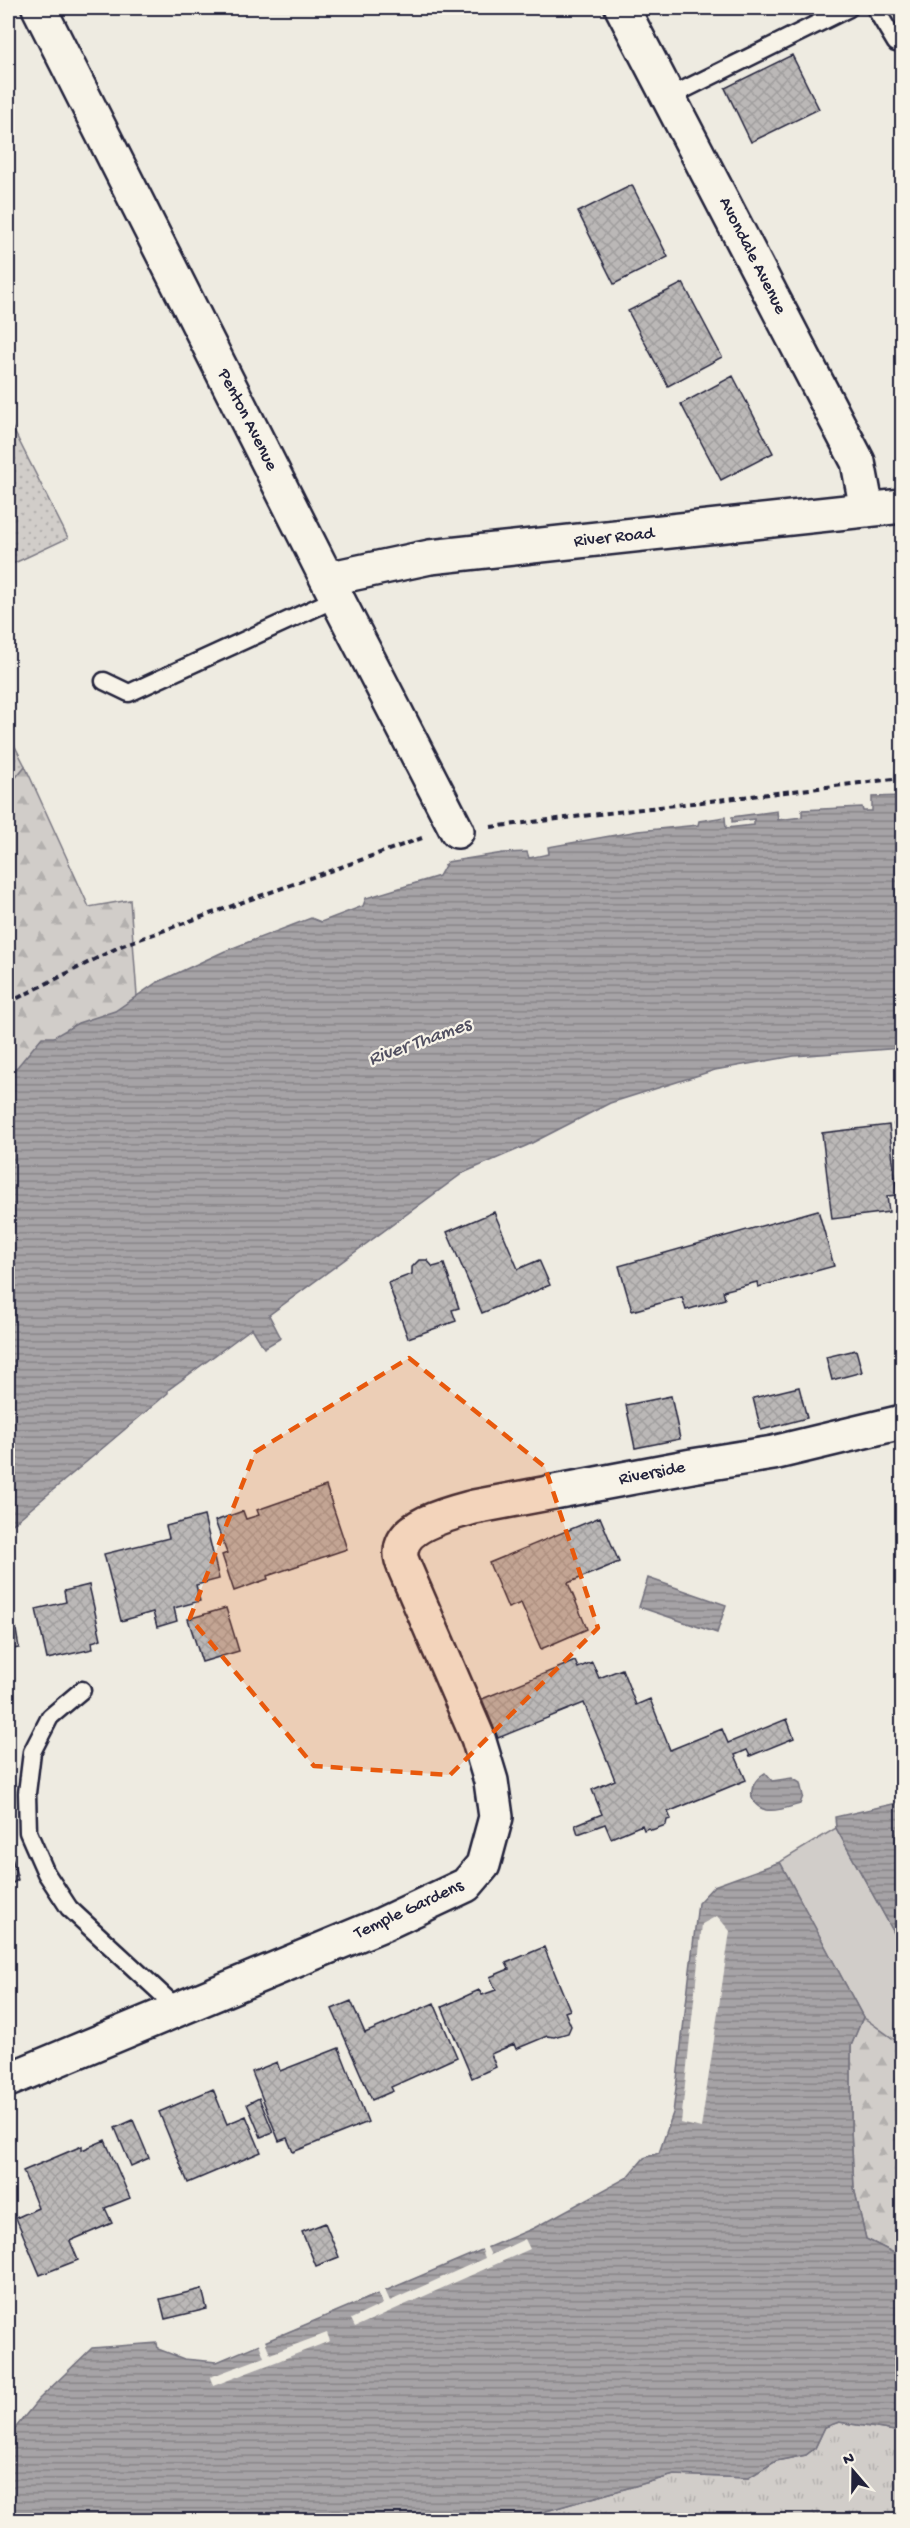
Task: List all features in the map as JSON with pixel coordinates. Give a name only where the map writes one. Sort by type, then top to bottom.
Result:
[{"type":"street","name":"Penton Avenue","points":[[39,8],[332,589],[457,831]]},
{"type":"street","name":"Avondale Avenue","points":[[622,8],[858,462],[867,510]]},
{"type":"street","name":"River Road","points":[[332,589],[430,557],[903,507]]},
{"type":"street","name":"Riverside","points":[[406,1537],[440,1516],[474,1508],[692,1466],[773,1453],[903,1422]]},
{"type":"street","name":"Temple Gardens","points":[[8,2080],[382,1924],[466,1885],[483,1865],[496,1817],[491,1782],[478,1738],[405,1571],[400,1553],[406,1537]]},
{"type":"lane","points":[[669,97],[849,8]]},
{"type":"lane","points":[[875,8],[896,43]]},
{"type":"lane","points":[[104,681],[129,693],[332,589]]},
{"type":"lane","points":[[82,1690],[50,1717],[32,1752],[27,1793],[28,1832],[46,1873],[69,1908],[178,2009]]},
{"type":"highlighted area","points":[[409,1358],[545,1467],[598,1628],[450,1775],[314,1766],[190,1618],[255,1452]]},
{"type":"green space","points":[[8,419],[68,538],[8,566]]},
{"type":"green space","points":[[8,733],[25,766],[8,787]]},
{"type":"green space","points":[[25,766],[89,907],[130,900],[137,996],[8,1092],[8,787]]},
{"type":"green space","points":[[836,1828],[902,1947],[902,2045],[863,2017],[780,1862]]},
{"type":"green space","points":[[863,2017],[902,2045],[902,2257],[866,2239],[854,2188],[851,2045]]},
{"type":"green space","points":[[839,2422],[895,2431],[902,2430],[902,2520],[514,2520],[674,2475],[748,2478],[776,2461],[806,2455],[815,2448],[825,2427]]},
{"type":"water","name":"River Thames","points":[[902,796],[902,1048],[794,1056],[715,1070],[610,1103],[528,1145],[463,1173],[269,1315],[281,1338],[264,1348],[252,1328],[168,1390],[168,1393],[8,1528],[8,1075],[42,1037],[54,1037],[78,1023],[115,1011],[156,983],[225,951],[311,918],[321,922],[363,906],[366,898],[439,876],[447,862],[503,853],[527,852],[529,858],[549,854],[548,847],[638,831],[698,825],[699,821],[725,817],[726,828],[754,825],[754,819],[732,822],[732,817],[777,811],[778,820],[802,817],[802,810],[862,807],[863,811],[872,811],[872,797]]},
{"type":"water","points":[[648,1578],[726,1605],[717,1633],[639,1607]]},
{"type":"water","points":[[765,1773],[772,1781],[792,1778],[800,1783],[803,1796],[800,1804],[774,1810],[759,1807],[752,1798],[753,1787]]},
{"type":"water","points":[[902,1802],[902,1947],[836,1828],[835,1817]]},
{"type":"water","points":[[780,1862],[863,2017],[851,2046],[854,2188],[866,2239],[902,2257],[902,2430],[895,2431],[839,2422],[825,2427],[815,2448],[806,2455],[776,2461],[748,2478],[674,2475],[514,2520],[8,2520],[8,2437],[38,2400],[92,2348],[157,2343],[158,2349],[184,2359],[217,2362],[534,2228],[628,2177],[644,2158],[659,2153],[673,2113],[698,1903],[714,1886]]},
{"type":"pier","points":[[717,1916],[730,1931],[701,2128],[681,2123],[702,1924]]},
{"type":"pier","points":[[525,2239],[530,2249],[355,2327],[351,2319],[383,2304],[377,2290],[384,2288],[390,2301],[485,2258],[481,2247],[486,2245],[491,2255]]},
{"type":"pier","points":[[327,2333],[330,2341],[213,2386],[210,2377],[264,2357],[258,2341],[264,2338],[270,2354]]},
{"type":"building","points":[[792,55],[819,109],[751,142],[725,88]]},
{"type":"building","points":[[632,185],[668,257],[614,284],[578,212]]},
{"type":"building","points":[[683,283],[722,357],[668,386],[628,311]]},
{"type":"building","points":[[733,376],[773,453],[721,480],[681,404]]},
{"type":"building","points":[[902,1123],[902,1159],[894,1124]]},
{"type":"building","points":[[889,1125],[897,1195],[887,1196],[889,1212],[832,1219],[822,1133]]},
{"type":"building","points":[[818,1210],[834,1266],[758,1287],[757,1282],[723,1291],[725,1299],[686,1310],[682,1297],[632,1311],[619,1266]]},
{"type":"building","points":[[494,1212],[518,1269],[539,1260],[550,1285],[482,1313],[447,1232]]},
{"type":"building","points":[[419,1260],[427,1260],[433,1267],[444,1264],[459,1308],[452,1310],[456,1321],[408,1338],[388,1283],[412,1274],[412,1267]]},
{"type":"building","points":[[856,1350],[862,1372],[832,1380],[826,1357]]},
{"type":"building","points":[[799,1387],[807,1418],[761,1430],[753,1398]]},
{"type":"building","points":[[671,1396],[680,1439],[635,1448],[626,1405]]},
{"type":"building","points":[[326,1486],[347,1549],[267,1576],[268,1579],[234,1591],[222,1555],[227,1553],[215,1521],[243,1511],[246,1519],[259,1515],[257,1510]]},
{"type":"building","points":[[204,1516],[219,1579],[196,1585],[200,1601],[174,1608],[177,1621],[157,1627],[153,1612],[121,1621],[104,1554],[169,1538],[166,1526]]},
{"type":"building","points":[[600,1517],[619,1562],[568,1583],[587,1629],[541,1649],[521,1603],[508,1608],[489,1563]]},
{"type":"building","points":[[89,1585],[101,1639],[92,1642],[93,1649],[47,1659],[36,1609],[66,1602],[64,1591]]},
{"type":"building","points":[[226,1608],[239,1651],[202,1662],[188,1619]]},
{"type":"building","points":[[14,1618],[19,1648],[8,1650],[8,1619]]},
{"type":"building","points":[[575,1661],[578,1668],[592,1662],[599,1678],[622,1669],[636,1705],[650,1699],[670,1750],[722,1729],[728,1743],[787,1719],[794,1738],[750,1756],[747,1750],[735,1755],[746,1780],[668,1812],[671,1819],[667,1820],[666,1825],[644,1830],[642,1825],[611,1838],[605,1824],[578,1834],[575,1825],[602,1814],[592,1790],[615,1780],[584,1703],[498,1738],[482,1699]]},
{"type":"building","points":[[8,1843],[18,1880],[8,1886]]},
{"type":"building","points":[[544,1947],[570,2010],[565,2012],[571,2026],[568,2033],[554,2037],[547,2036],[516,2049],[514,2044],[491,2054],[496,2067],[472,2078],[442,2007],[479,1990],[482,1995],[496,1990],[490,1977],[509,1969],[506,1963]]},
{"type":"building","points":[[351,2001],[365,2033],[434,2003],[457,2057],[391,2087],[393,2091],[372,2100],[332,2009]]},
{"type":"building","points":[[339,2048],[368,2122],[293,2152],[287,2138],[279,2141],[252,2072],[277,2062],[280,2071]]},
{"type":"building","points":[[213,2089],[227,2124],[246,2116],[261,2152],[188,2183],[159,2112]]},
{"type":"building","points":[[259,2098],[273,2132],[261,2137],[247,2104]]},
{"type":"building","points":[[133,2120],[149,2158],[131,2166],[115,2128]]},
{"type":"building","points":[[105,2140],[130,2198],[105,2208],[112,2223],[70,2241],[78,2260],[40,2275],[16,2218],[38,2208],[23,2171],[82,2146],[82,2150]]},
{"type":"building","points":[[325,2223],[339,2257],[316,2266],[302,2232]]},
{"type":"building","points":[[202,2289],[207,2309],[165,2319],[160,2299]]}]
